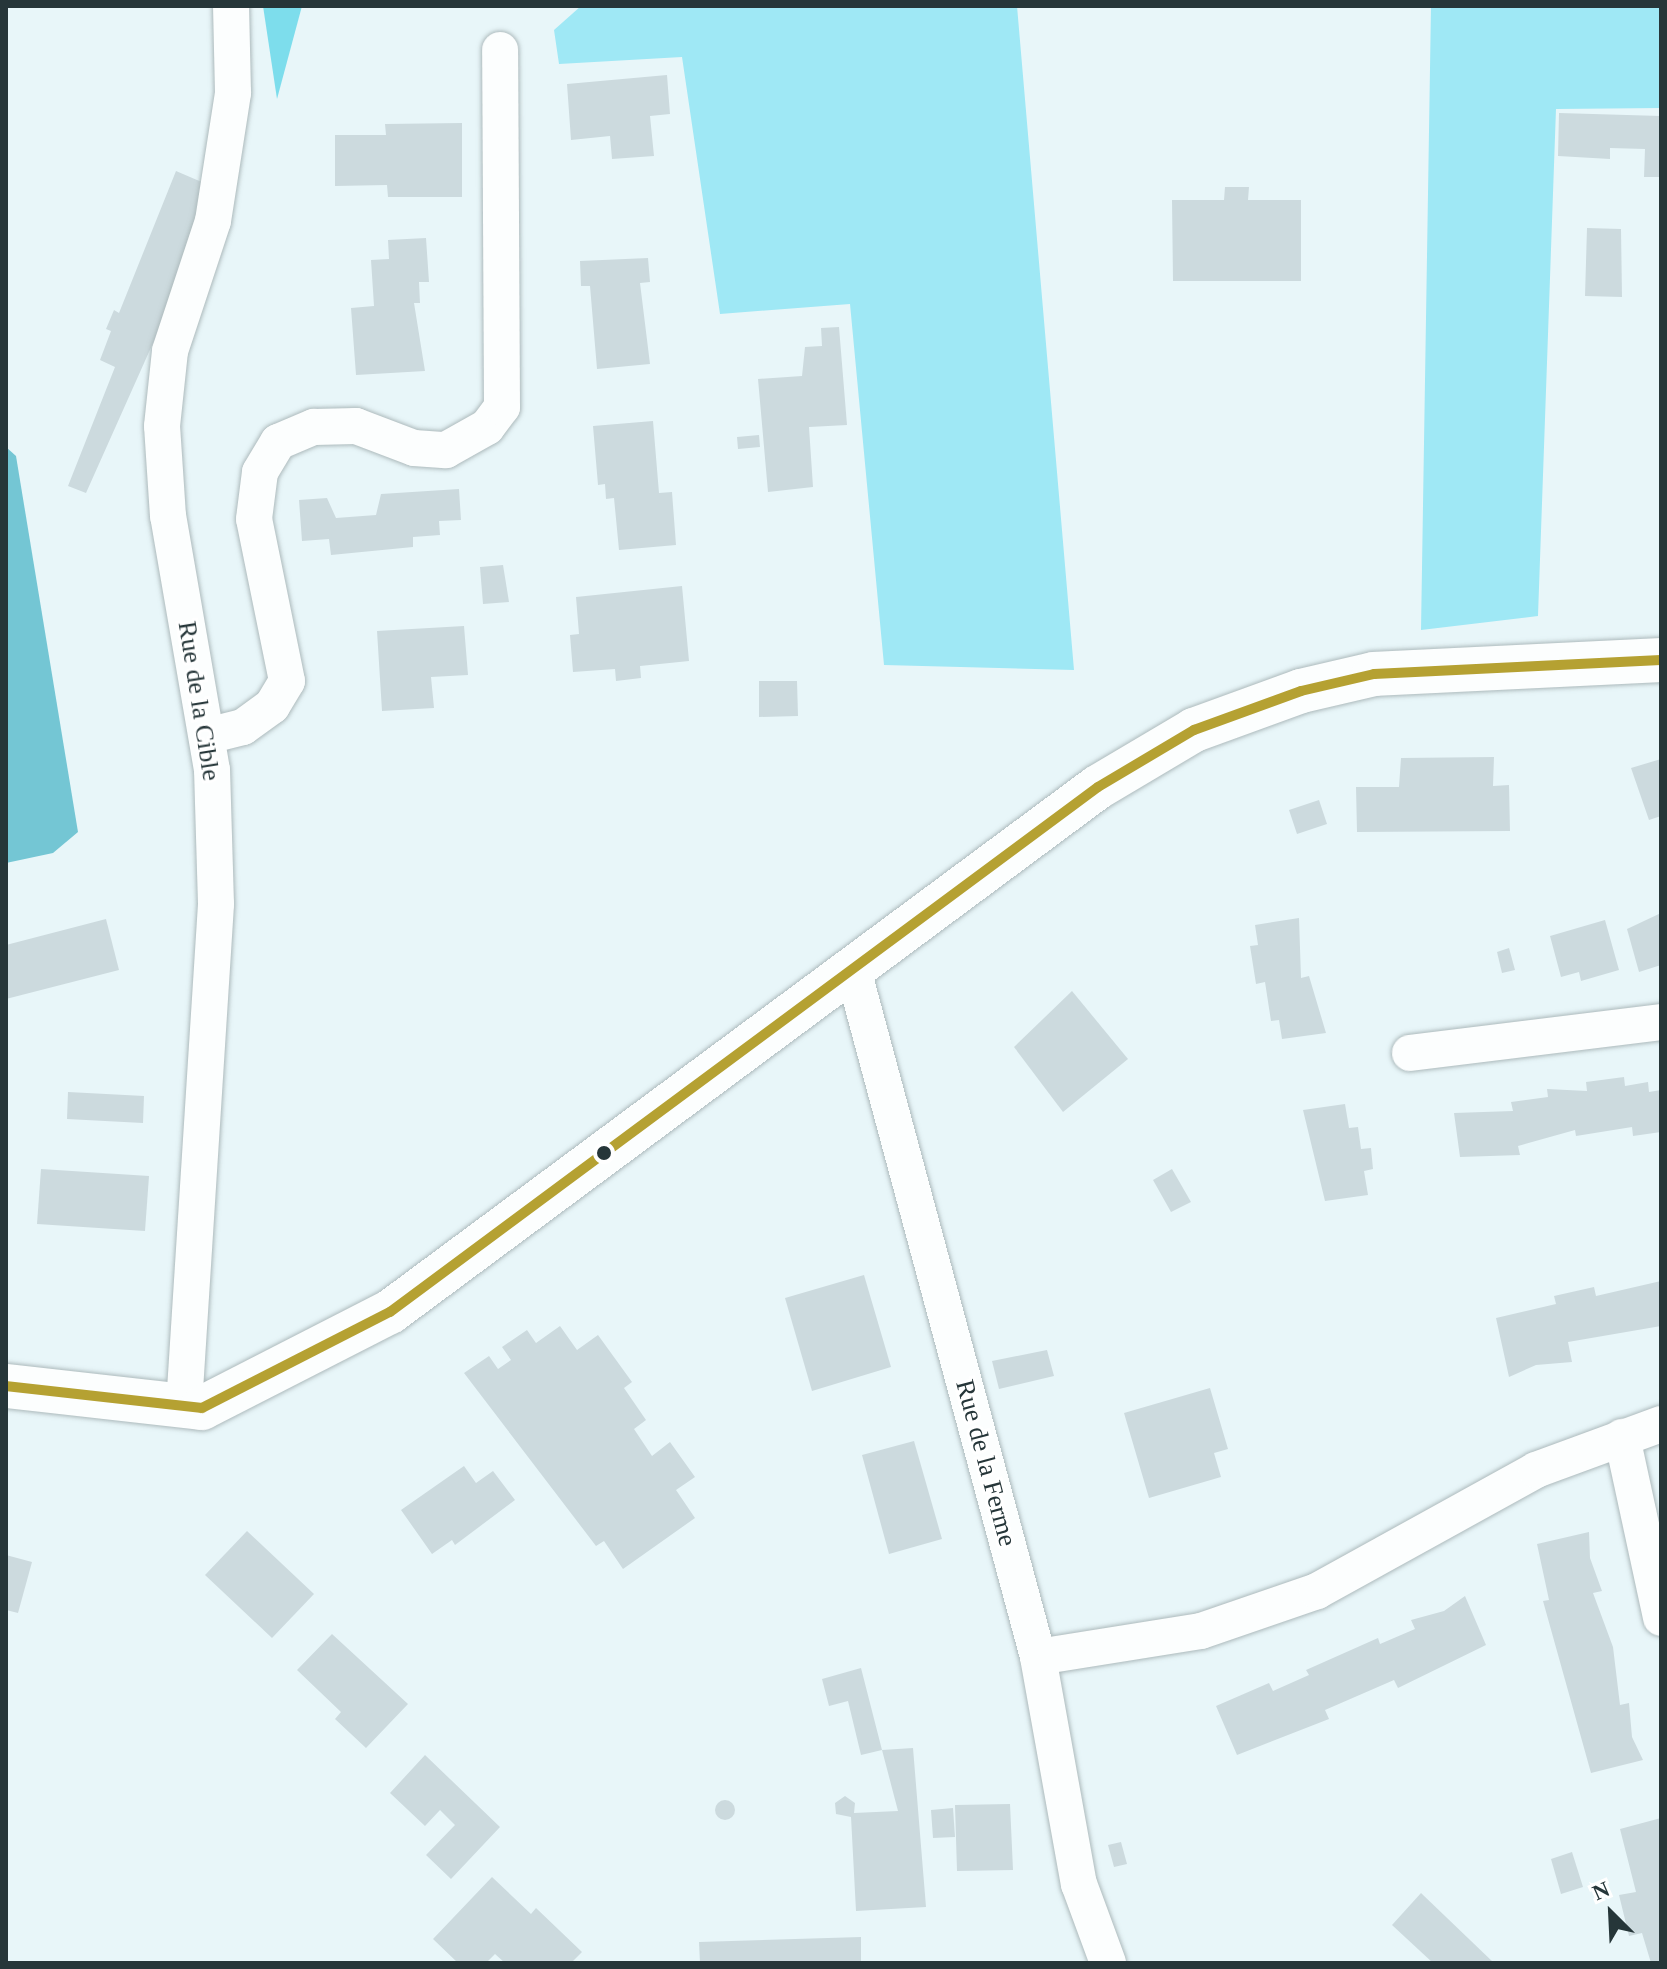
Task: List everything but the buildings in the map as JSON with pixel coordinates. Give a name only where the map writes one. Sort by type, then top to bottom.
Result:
[{"type":"street","name":"Rue de la Cible","points":[[184,1406],[216,904],[207,736],[168,516],[162,426],[170,351],[213,221],[233,93],[231,6]]},
{"type":"street","points":[[207,736],[243,727],[263,713],[287,681],[254,519],[260,472],[278,442],[314,427],[356,426],[414,448],[446,450],[487,427],[502,407],[500,50]]},
{"type":"street","points":[[6,1386],[202,1408],[390,1312],[852,966],[1098,787],[1194,730],[1243,709],[1374,674],[1661,660]]},
{"type":"street","name":"Rue de la Ferme","points":[[852,966],[1038,1657],[1079,1884],[1108,1963]]},
{"type":"street","points":[[1410,1053],[1661,1022]]},
{"type":"street","points":[[1038,1657],[1201,1631],[1317,1591],[1536,1470],[1661,1424]]},
{"type":"street","points":[[1622,1437],[1661,1618]]},
{"type":"shaded area","points":[[263,6],[302,6],[277,99]]},
{"type":"shaded area","points":[[581,6],[1017,6],[1074,670],[884,665],[850,304],[720,314],[682,57],[559,64],[554,30]]},
{"type":"shaded area","points":[[1431,6],[1661,6],[1661,108],[1556,109],[1538,616],[1421,630]]},
{"type":"shaded area","points":[[6,447],[16,456],[78,832],[53,853],[6,863]]},
{"type":"transit line","points":[[6,1386],[202,1408],[390,1312],[1098,787],[1194,730],[1301,691],[1374,674],[1661,660]]}]
